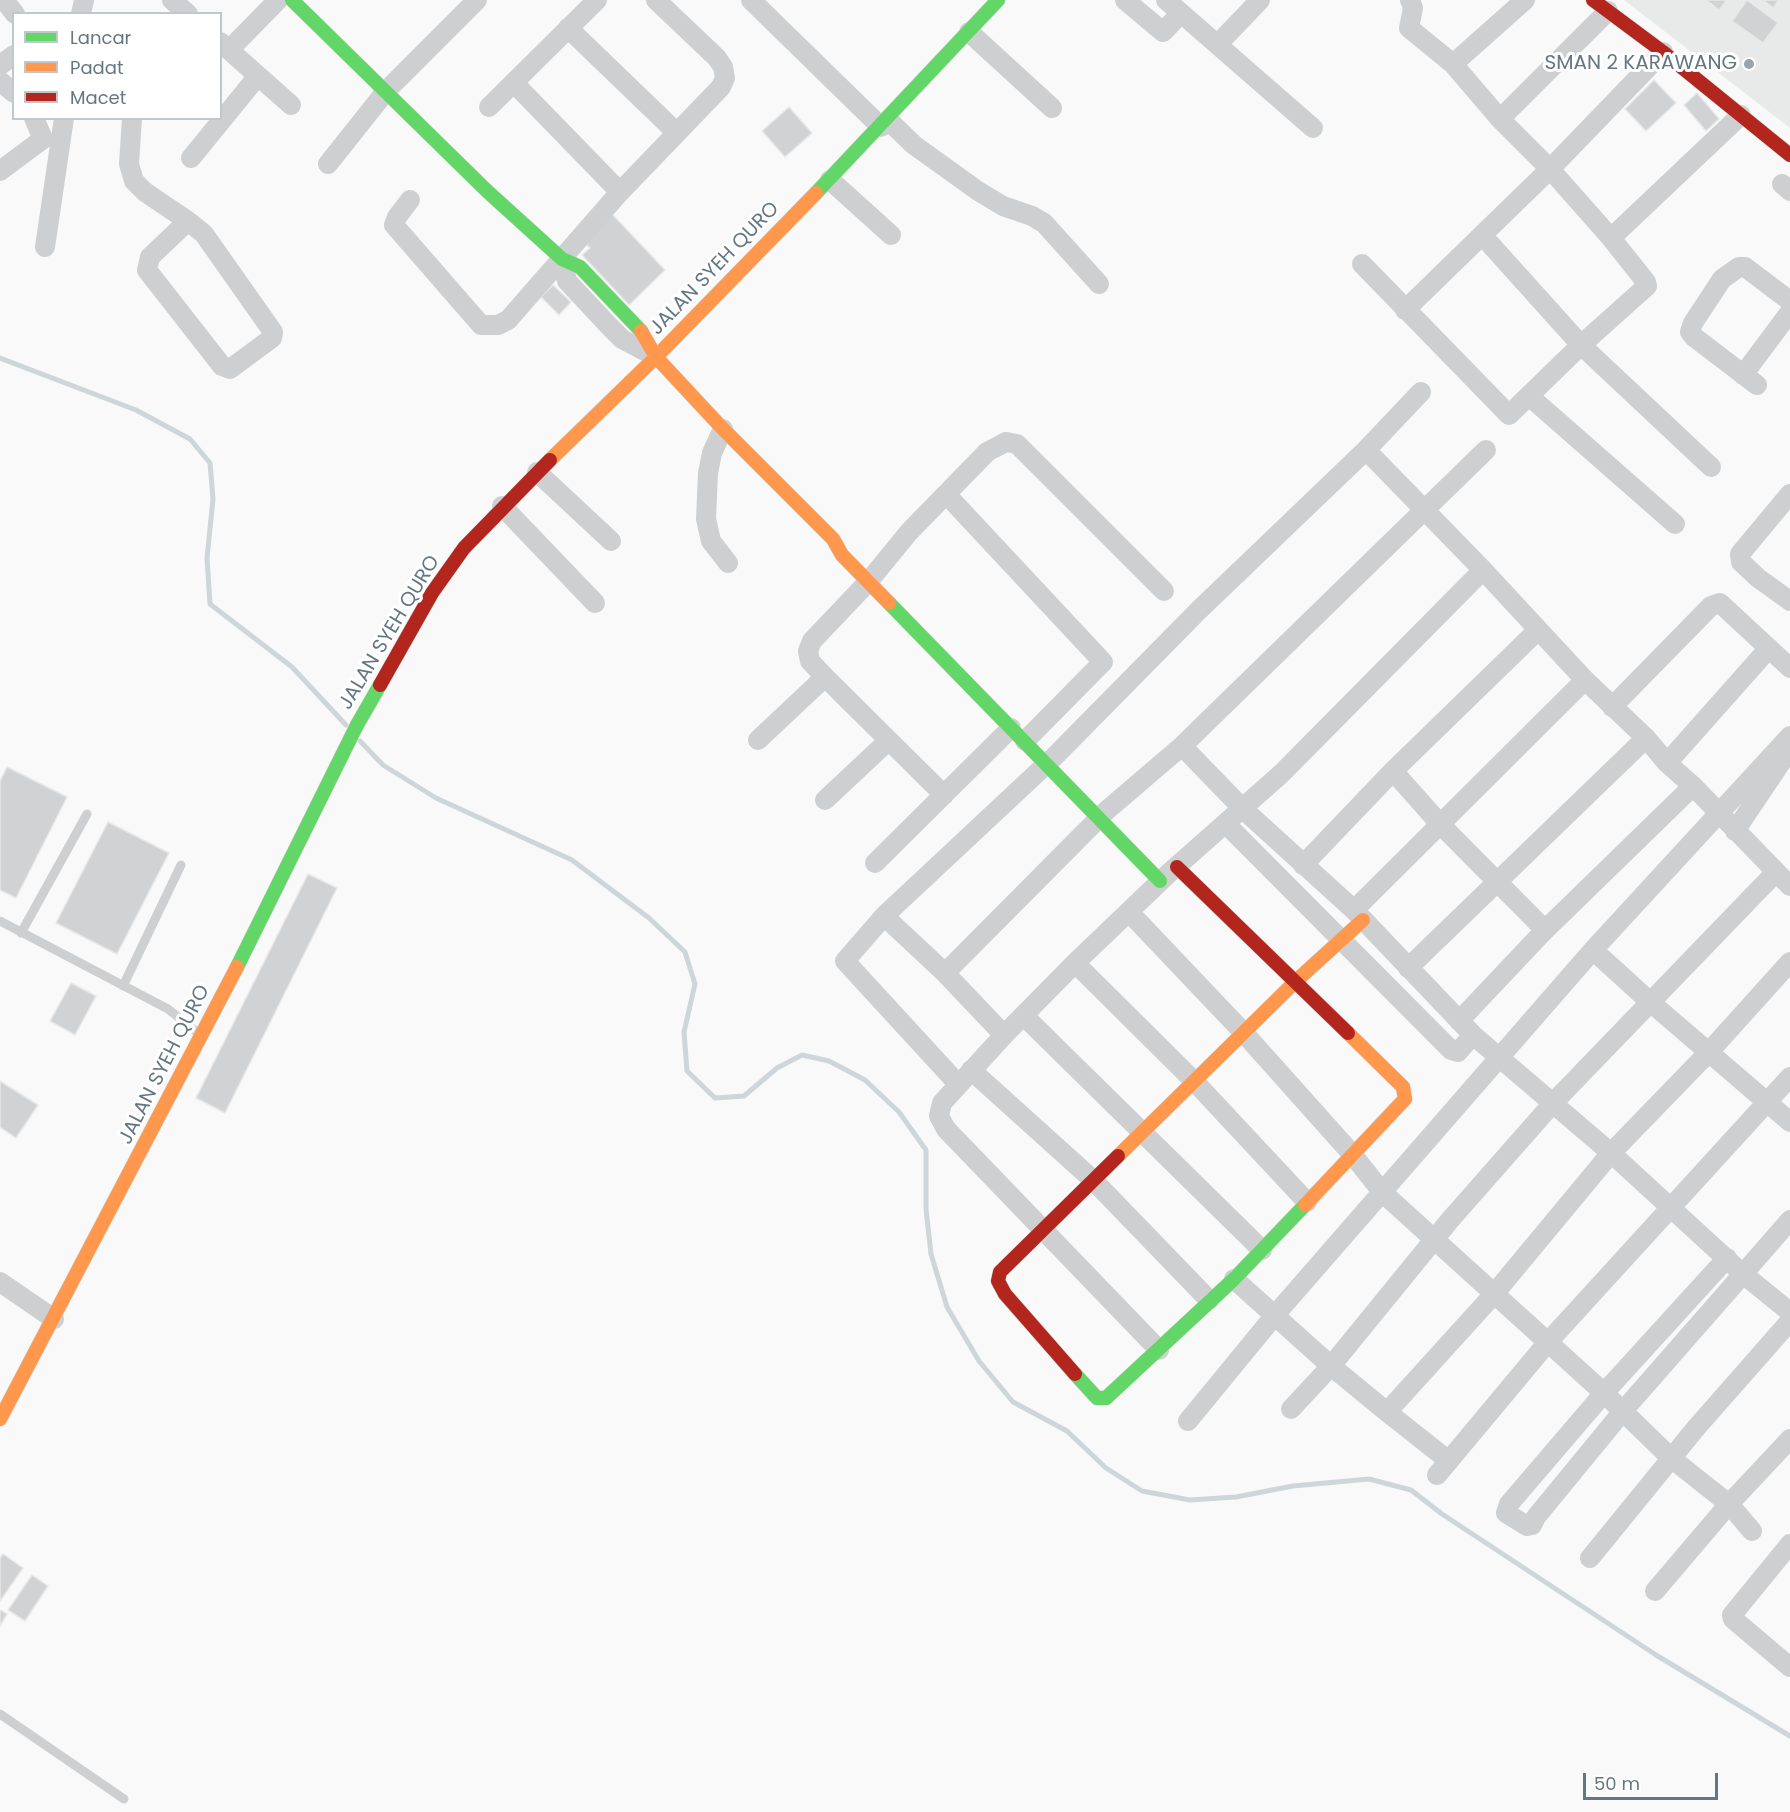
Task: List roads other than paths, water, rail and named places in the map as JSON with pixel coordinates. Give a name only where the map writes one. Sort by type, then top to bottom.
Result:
[{"type":"street","points":[[4,0],[13,12]]},
{"type":"street","points":[[172,0],[186,12]]},
{"type":"street","points":[[278,0],[225,46],[291,105]]},
{"type":"street","points":[[292,0],[562,260],[567,281],[622,339],[656,357],[723,429],[833,539],[848,546],[873,576],[1022,734],[1103,814],[1168,874],[1296,981],[1403,1087],[1406,1094],[1402,1104],[1234,1279],[1106,1398],[1094,1397],[1005,1294],[998,1281],[1000,1272],[1043,1228],[1144,1131],[1296,981],[1340,939],[1358,915],[1441,825],[1585,680]]},
{"type":"street","points":[[328,164],[386,91],[477,0]]},
{"type":"street","points":[[489,107],[597,0]]},
{"type":"street","points":[[410,200],[394,225],[481,325],[498,325],[508,320],[620,192],[721,87],[725,78],[723,67],[717,58],[656,0]]},
{"type":"street","points":[[751,0],[884,124],[978,191],[1003,206],[1032,216],[1044,223],[1099,284]]},
{"type":"street","points":[[1125,0],[1163,32],[1181,13]]},
{"type":"street","points":[[1166,0],[1313,128]]},
{"type":"street","points":[[1218,44],[1260,0]]},
{"type":"street","points":[[1362,264],[1509,415],[1581,345],[1647,286],[1611,238],[1550,169],[1500,119],[1453,64],[1409,28],[1413,8],[1410,0]]},
{"type":"street","points":[[1453,64],[1525,0]]},
{"type":"street","name":"JALAN SYEH QURO","points":[[0,1419],[202,1037],[357,725],[432,593],[464,548],[502,506],[656,357],[830,180],[969,32],[994,2]]},
{"type":"street","points":[[1500,119],[1600,5],[1663,52],[1790,155]]},
{"type":"street","points":[[568,28],[677,133]]},
{"type":"street","points":[[969,32],[1052,108]]},
{"type":"street","points":[[1406,310],[1550,169],[1663,52]]},
{"type":"street","points":[[191,158],[257,77]]},
{"type":"street","points":[[0,81],[12,91]]},
{"type":"street","points":[[514,83],[620,192]]},
{"type":"street","points":[[1611,238],[1741,115]]},
{"type":"street","points":[[0,171],[43,139],[35,120]]},
{"type":"street","points":[[45,247],[64,120]]},
{"type":"street","points":[[132,120],[129,164],[134,182],[144,192],[188,221],[204,234],[274,333],[272,338],[230,369],[222,366],[147,270],[150,257],[188,221]]},
{"type":"street","points":[[830,180],[891,235]]},
{"type":"street","points":[[1482,235],[1581,345],[1711,468]]},
{"type":"street","points":[[1790,301],[1745,267],[1739,267],[1722,279],[1693,323],[1690,332],[1750,380],[1790,312]]},
{"type":"street","points":[[1209,1300],[1093,1180],[965,1077],[845,961],[884,916],[1050,760],[1199,610],[1366,450],[1421,392]]},
{"type":"street","points":[[1529,396],[1675,524]]},
{"type":"street","points":[[723,429],[712,453],[708,473],[706,519],[711,541],[728,562]]},
{"type":"street","points":[[944,795],[825,677],[810,661],[808,651],[812,641],[873,576],[909,532],[987,452],[1006,442],[1017,444],[1164,591]]},
{"type":"street","points":[[1366,450],[1483,570],[1537,631],[1612,708],[1646,738],[1667,763],[1693,786],[1790,886]]},
{"type":"street","points":[[945,973],[1103,814],[1182,746],[1342,587],[1424,512],[1486,450]]},
{"type":"street","points":[[537,472],[611,541]]},
{"type":"street","points":[[875,863],[944,795],[1022,734],[1103,662],[946,494]]},
{"type":"street","points":[[1788,502],[1740,554],[1741,562],[1790,600]]},
{"type":"street","points":[[502,506],[595,603]]},
{"type":"street","points":[[1159,1350],[946,1129],[939,1116],[942,1103],[1004,1035],[1075,963],[1168,874],[1243,809],[1483,570]]},
{"type":"street","points":[[1612,708],[1714,604],[1723,603],[1790,668]]},
{"type":"street","points":[[1304,865],[1393,771],[1537,631]]},
{"type":"street","points":[[1667,763],[1769,648]]},
{"type":"street","points":[[758,740],[825,677]]},
{"type":"street","points":[[1188,1421],[1275,1315],[1593,950],[1790,736]]},
{"type":"street","points":[[1408,968],[1646,738]]},
{"type":"street","points":[[825,800],[888,741]]},
{"type":"street","points":[[1182,746],[1243,809],[1358,915],[1473,1035],[1611,1153],[1743,1274],[1790,1312]]},
{"type":"street","points":[[1735,831],[1790,749]]},
{"type":"street","points":[[1393,771],[1441,825],[1545,930]]},
{"type":"street","points":[[1459,1021],[1545,930],[1693,786]]},
{"type":"street","points":[[1226,824],[1451,1050],[1458,1052],[1473,1035]]},
{"type":"street","points":[[1291,1409],[1331,1366],[1553,1103],[1776,872]]},
{"type":"street","points":[[1129,912],[1244,1032],[1352,1154],[1383,1193],[1605,1393],[1671,1458],[1729,1504],[1752,1531]]},
{"type":"street","points":[[884,916],[945,973],[1004,1035]]},
{"type":"street","points":[[1593,950],[1708,1053],[1790,1122]]},
{"type":"street","points":[[1388,1412],[1494,1294],[1611,1153],[1708,1053],[1790,962]]},
{"type":"street","points":[[1075,963],[1194,1081],[1307,1202]]},
{"type":"street","points":[[1024,1016],[1144,1131],[1262,1250]]},
{"type":"street","points":[[1234,1279],[1331,1366],[1388,1412],[1443,1468],[1548,1342],[1790,1077]]},
{"type":"street","points":[[1727,1258],[1605,1393],[1509,1504],[1506,1513],[1527,1526],[1532,1525],[1536,1517],[1623,1411],[1790,1220]]},
{"type":"street","points":[[0,1282],[54,1319]]},
{"type":"street","points":[[1590,1558],[1671,1458],[1790,1320]]},
{"type":"street","points":[[1655,1591],[1729,1504],[1790,1439]]},
{"type":"street","points":[[1788,1552],[1732,1615],[1733,1619],[1790,1667]]},
{"type":"lane","points":[[21,933],[87,814]]},
{"type":"lane","points":[[123,986],[181,865]]},
{"type":"lane","points":[[0,921],[168,1009],[202,1037]]},
{"type":"lane","points":[[0,1714],[124,1799]]},
{"type":"waterway","points":[[0,358],[136,410],[190,439],[210,463],[213,499],[207,558],[210,604],[292,667],[346,725]]},
{"type":"waterway","points":[[360,741],[383,765],[436,798],[572,860],[649,918],[685,952],[695,984],[684,1032],[687,1071],[715,1098],[744,1096],[777,1068],[802,1055],[829,1061],[865,1080],[899,1112],[926,1150],[926,1209],[931,1254],[947,1307],[979,1361],[1013,1402],[1067,1431],[1106,1468],[1142,1491],[1190,1500],[1236,1497],[1293,1486],[1369,1479],[1411,1490],[1442,1514],[1656,1655],[1790,1736]]},
{"type":"place","name":"SMAN 2 KARAWANG","points":[[1749,64]]}]
